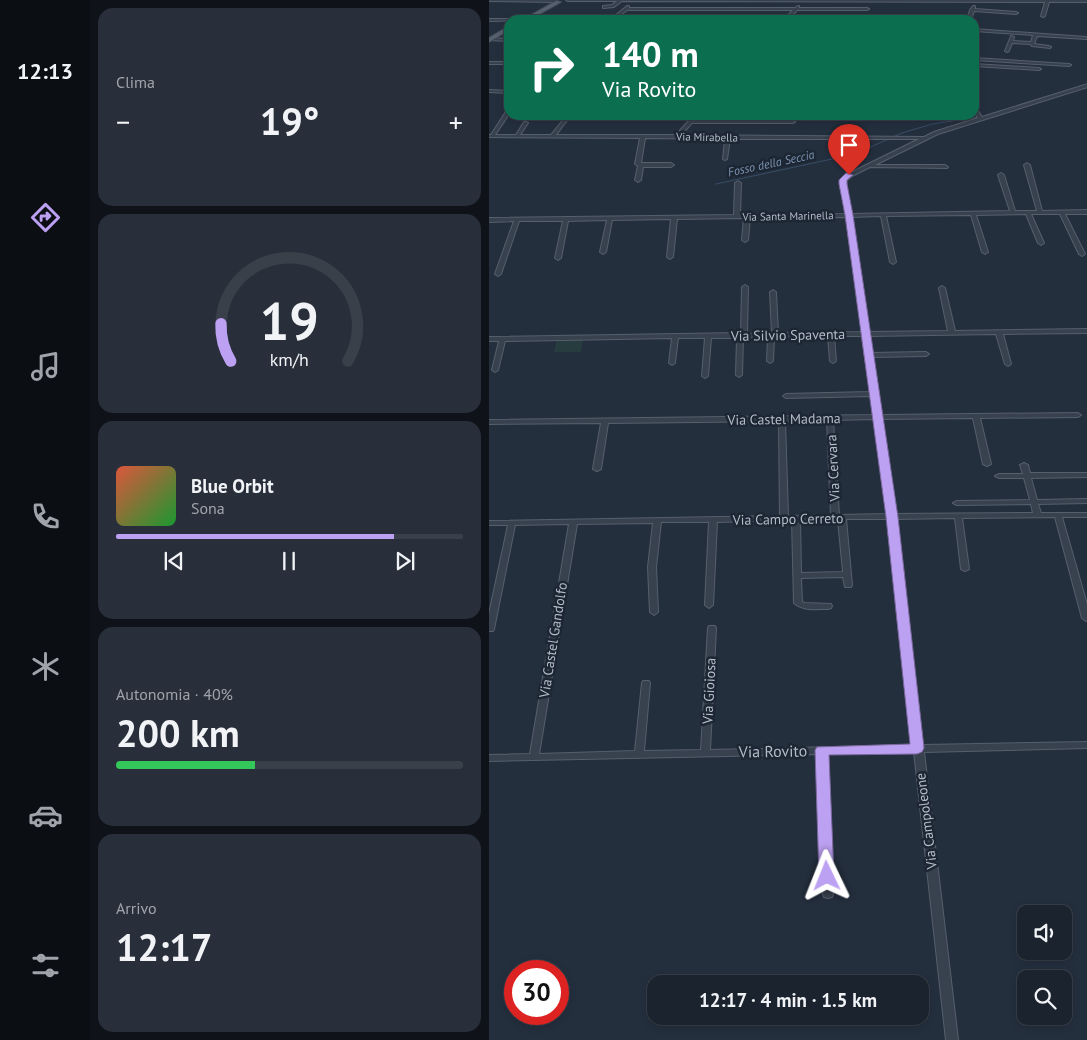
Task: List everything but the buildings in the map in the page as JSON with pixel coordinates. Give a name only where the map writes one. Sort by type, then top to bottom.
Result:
[{"type":"main road","points":[[533,15],[557,1],[568,0]]},
{"type":"main road","points":[[489,39],[504,30]]},
{"type":"street","points":[[489,0],[557,1]]},
{"type":"street","points":[[568,0],[1087,1]]},
{"type":"street","points":[[605,6],[613,6],[620,0]]},
{"type":"street","points":[[618,15],[637,0]]},
{"type":"street","points":[[688,9],[689,0]]},
{"type":"street","points":[[740,0],[740,11]]},
{"type":"street","points":[[790,15],[805,0]]},
{"type":"street","points":[[846,0],[847,11]]},
{"type":"street","points":[[970,15],[976,0]]},
{"type":"street","points":[[972,10],[1015,15],[1019,1]]},
{"type":"street","points":[[1043,16],[1047,1]]},
{"type":"street","points":[[626,9],[740,11],[796,9],[847,11],[867,9]]},
{"type":"street","points":[[489,20],[504,20]]},
{"type":"street","points":[[979,30],[1086,38]]},
{"type":"street","points":[[489,34],[504,33]]},
{"type":"street","points":[[1007,51],[1013,33]]},
{"type":"street","points":[[1035,34],[1032,45],[1049,46]]},
{"type":"street","points":[[489,39],[504,40]]},
{"type":"street","points":[[1010,42],[1030,44]]},
{"type":"street","points":[[979,59],[1069,66]]},
{"type":"street","points":[[489,63],[504,63]]},
{"type":"street","points":[[979,64],[1039,69]]},
{"type":"street","name":"Via Campoleone","points":[[980,118],[1019,108],[1087,85]]},
{"type":"street","points":[[489,91],[504,92]]},
{"type":"street","points":[[491,136],[504,118]]},
{"type":"street","points":[[553,136],[565,120]]},
{"type":"street","name":"Via Campoleone","points":[[952,1040],[892,517],[843,180],[926,138],[975,120]]},
{"type":"street","points":[[677,137],[691,122],[793,122]]},
{"type":"street","points":[[517,136],[526,123]]},
{"type":"street","name":"Via Mirabella","points":[[491,136],[926,138]]},
{"type":"street","points":[[638,180],[641,165],[638,164],[643,136]]},
{"type":"street","points":[[725,159],[728,137]]},
{"type":"street","points":[[641,165],[671,165]]},
{"type":"street","points":[[1027,165],[1040,213]]},
{"type":"street","points":[[868,166],[945,167]]},
{"type":"street","points":[[1001,175],[1013,213]]},
{"type":"street","points":[[737,217],[738,183]]},
{"type":"street","name":"Via Santa Marinella","points":[[489,220],[1087,212]]},
{"type":"street","points":[[1028,213],[1041,243]]},
{"type":"street","points":[[1062,213],[1082,254]]},
{"type":"street","points":[[973,214],[985,252]]},
{"type":"street","points":[[883,215],[893,262]]},
{"type":"street","points":[[745,240],[747,217]]},
{"type":"street","points":[[603,252],[610,218]]},
{"type":"street","points":[[670,256],[674,218]]},
{"type":"street","points":[[559,258],[566,219]]},
{"type":"street","points":[[498,274],[517,220]]},
{"type":"street","points":[[739,375],[745,287]]},
{"type":"street","points":[[942,288],[952,333]]},
{"type":"street","points":[[770,361],[773,335],[773,292]]},
{"type":"street","name":"Via Silvio Spaventa","points":[[489,338],[1087,331]]},
{"type":"street","points":[[999,332],[1008,364]]},
{"type":"street","points":[[831,335],[833,360]]},
{"type":"street","points":[[672,363],[675,336]]},
{"type":"street","points":[[705,376],[708,336]]},
{"type":"street","points":[[495,370],[503,338]]},
{"type":"street","points":[[869,355],[926,354]]},
{"type":"street","points":[[786,396],[874,394]]},
{"type":"street","name":"Via Castel Madama","points":[[489,422],[1078,415]]},
{"type":"street","points":[[976,417],[987,464]]},
{"type":"street","name":"Via Cervara","points":[[830,418],[839,518],[849,585]]},
{"type":"street","points":[[782,419],[785,519]]},
{"type":"street","points":[[597,469],[605,421]]},
{"type":"street","points":[[1024,465],[1038,516]]},
{"type":"street","points":[[999,476],[1087,475]]},
{"type":"street","points":[[957,503],[1087,501]]},
{"type":"street","name":"Via Campo Cerreto","points":[[489,524],[1087,515]]},
{"type":"street","points":[[958,516],[965,569]]},
{"type":"street","points":[[1058,516],[1086,618]]},
{"type":"street","points":[[796,518],[798,603],[804,606],[828,606]]},
{"type":"street","points":[[709,605],[713,520]]},
{"type":"street","points":[[654,612],[652,567],[657,521]]},
{"type":"street","points":[[490,628],[512,523]]},
{"type":"street","name":"Via Castel Gandolfo","points":[[534,757],[573,523]]},
{"type":"street","points":[[797,576],[847,574]]},
{"type":"street","name":"Via Gioiosa","points":[[705,753],[712,628]]},
{"type":"street","points":[[639,755],[646,683]]},
{"type":"street","name":"Via Rovito","points":[[489,758],[1087,745]]},
{"type":"street","points":[[822,750],[827,894]]},
{"type":"green space","points":[[557,339],[583,339],[581,352],[554,352]]},
{"type":"waterway","name":"Fosso della Seccia","points":[[1025,106],[1066,94]]},
{"type":"waterway","name":"Fosso della Seccia","points":[[716,184],[855,154],[902,133],[932,124],[959,120]]},
{"type":"route","points":[[827,876],[822,750],[917,748],[892,517],[843,184],[843,180],[849,175]]}]
